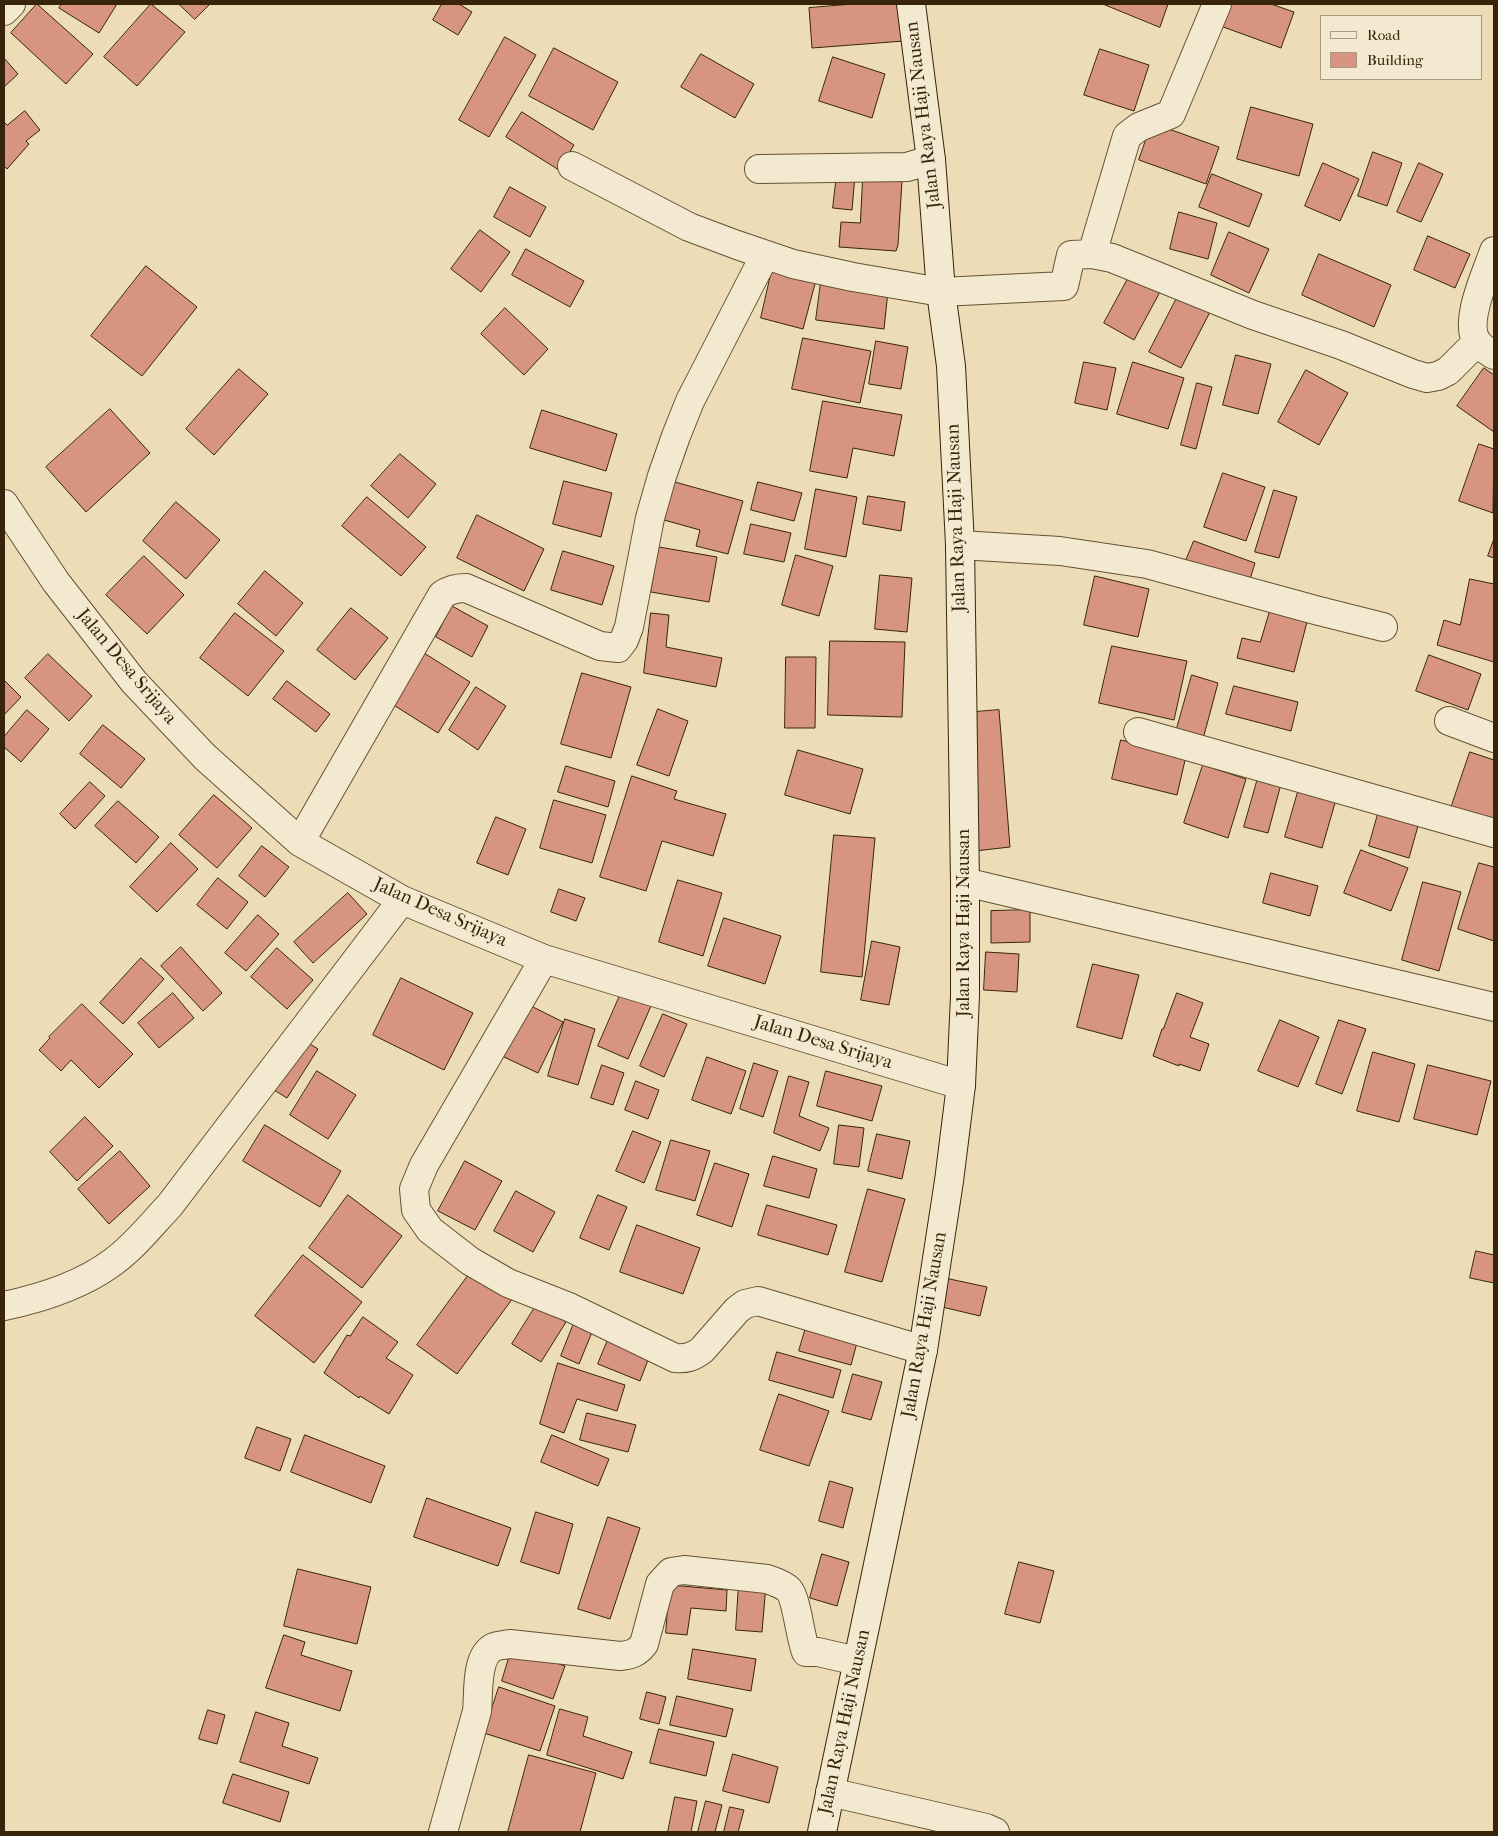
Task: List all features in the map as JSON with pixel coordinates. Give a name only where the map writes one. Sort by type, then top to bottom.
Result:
[{"type":"street","points":[[4,11],[11,4]]},
{"type":"street","name":"Jalan Raya Haji Nausan","points":[[822,1832],[923,1350],[949,1181],[960,1085],[965,996],[960,545],[951,366],[941,292],[932,160],[911,4]]},
{"type":"street","points":[[1092,254],[1128,136],[1138,126],[1171,114],[1217,4]]},
{"type":"street","points":[[759,169],[907,167],[932,160]]},
{"type":"street","points":[[572,166],[689,226],[793,264],[852,277],[941,292],[1064,286],[1071,255],[1092,254],[1112,258],[1253,315],[1427,378],[1438,376],[1486,349],[1473,330],[1473,317],[1477,299],[1494,251]]},
{"type":"street","points":[[300,842],[442,595],[454,589],[466,588],[600,646],[618,648],[622,645],[629,627],[650,518],[676,436],[690,401],[765,255]]},
{"type":"street","name":"Jalan Desa Srijaya","points":[[4,504],[56,582],[134,682],[205,757],[300,842],[402,900],[544,959],[960,1085]]},
{"type":"street","points":[[960,545],[1060,551],[1147,564],[1383,627]]},
{"type":"street","points":[[1449,721],[1494,738]]},
{"type":"street","points":[[1138,732],[1494,833]]},
{"type":"street","points":[[965,882],[1494,1007]]},
{"type":"street","points":[[4,1306],[67,1289],[113,1262],[170,1205],[402,900]]},
{"type":"street","points":[[544,959],[424,1165],[414,1189],[416,1210],[430,1230],[470,1262],[508,1282],[569,1307],[675,1358],[691,1357],[697,1354],[737,1310],[746,1304],[758,1301],[923,1350]]},
{"type":"street","points":[[443,1832],[477,1711],[479,1674],[483,1659],[493,1647],[510,1644],[628,1656],[638,1651],[644,1644],[660,1584],[671,1572],[684,1570],[767,1579],[779,1583],[789,1591],[800,1628],[800,1639],[806,1652],[818,1652],[857,1661]]},
{"type":"street","points":[[830,1792],[986,1828],[995,1832]]},
{"type":"building","points":[[37,4],[93,54],[66,84],[11,33]]},
{"type":"building","points":[[62,4],[117,4],[99,33],[59,8]]},
{"type":"building","points":[[151,4],[185,32],[137,86],[104,57]]},
{"type":"building","points":[[179,4],[210,4],[195,19]]},
{"type":"building","points":[[442,4],[459,4],[472,12],[458,35],[433,20]]},
{"type":"building","points":[[853,4],[901,4],[904,41],[812,48],[809,8]]},
{"type":"building","points":[[1103,4],[1168,4],[1160,27]]},
{"type":"building","points":[[1223,4],[1271,4],[1294,12],[1281,48],[1215,24]]},
{"type":"building","points":[[505,37],[536,55],[489,137],[459,120]]},
{"type":"building","points":[[554,48],[618,82],[593,130],[529,96]]},
{"type":"building","points":[[1100,49],[1149,65],[1134,111],[1084,95]]},
{"type":"building","points":[[701,54],[754,84],[735,118],[681,87]]},
{"type":"building","points":[[833,57],[885,74],[872,118],[819,101]]},
{"type":"building","points":[[4,58],[18,74],[4,87]]},
{"type":"building","points":[[1251,107],[1313,124],[1299,176],[1237,159]]},
{"type":"building","points":[[25,111],[40,130],[26,141],[29,144],[7,169],[4,166],[4,122],[7,125]]},
{"type":"building","points":[[522,112],[574,145],[559,170],[506,137]]},
{"type":"building","points":[[1152,123],[1219,147],[1206,184],[1139,160]]},
{"type":"building","points":[[1373,152],[1402,163],[1387,206],[1358,196]]},
{"type":"building","points":[[1323,163],[1359,179],[1340,221],[1305,206]]},
{"type":"building","points":[[1419,163],[1443,174],[1421,222],[1397,212]]},
{"type":"building","points":[[837,174],[855,175],[852,210],[833,208]]},
{"type":"building","points":[[1212,174],[1262,194],[1249,227],[1199,207]]},
{"type":"building","points":[[863,179],[902,181],[896,251],[839,247],[841,222],[860,223]]},
{"type":"building","points":[[510,187],[546,207],[530,237],[494,217]]},
{"type":"building","points":[[1179,212],[1217,223],[1208,259],[1170,249]]},
{"type":"building","points":[[480,230],[510,252],[481,292],[451,269]]},
{"type":"building","points":[[1229,232],[1269,249],[1249,293],[1211,275]]},
{"type":"building","points":[[1428,236],[1470,254],[1455,288],[1414,270]]},
{"type":"building","points":[[526,249],[584,281],[570,307],[512,275]]},
{"type":"building","points":[[1319,254],[1391,285],[1374,327],[1302,295]]},
{"type":"building","points":[[146,266],[197,307],[142,376],[91,336]]},
{"type":"building","points":[[772,270],[816,280],[803,329],[761,318]]},
{"type":"building","points":[[1130,275],[1160,292],[1134,340],[1104,323]]},
{"type":"building","points":[[821,282],[888,291],[884,329],[816,320]]},
{"type":"building","points":[[1178,296],[1210,312],[1181,368],[1149,352]]},
{"type":"building","points":[[505,308],[548,349],[524,375],[481,334]]},
{"type":"building","points":[[803,338],[871,351],[860,403],[792,389]]},
{"type":"building","points":[[876,341],[908,347],[901,389],[869,384]]},
{"type":"building","points":[[1236,355],[1271,364],[1258,414],[1223,405]]},
{"type":"building","points":[[1084,362],[1116,368],[1107,410],[1075,403]]},
{"type":"building","points":[[1133,362],[1184,378],[1168,429],[1117,414]]},
{"type":"building","points":[[1484,368],[1494,375],[1494,432],[1457,406]]},
{"type":"building","points":[[239,369],[268,394],[214,455],[186,429]]},
{"type":"building","points":[[1306,370],[1348,393],[1319,445],[1278,422]]},
{"type":"building","points":[[1197,383],[1212,387],[1196,449],[1181,445]]},
{"type":"building","points":[[823,401],[902,415],[894,456],[853,448],[847,478],[810,471]]},
{"type":"building","points":[[110,409],[150,453],[86,512],[46,467]]},
{"type":"building","points":[[542,410],[617,434],[606,471],[530,448]]},
{"type":"building","points":[[1479,444],[1494,449],[1493,513],[1459,501]]},
{"type":"building","points":[[400,454],[436,484],[408,518],[371,486]]},
{"type":"building","points":[[1223,473],[1265,487],[1246,541],[1204,527]]},
{"type":"building","points":[[564,481],[612,493],[601,537],[553,524]]},
{"type":"building","points":[[675,482],[743,501],[728,554],[696,546],[700,530],[664,520]]},
{"type":"building","points":[[758,482],[802,493],[794,521],[751,510]]},
{"type":"building","points":[[816,489],[857,497],[846,557],[805,549]]},
{"type":"building","points":[[1274,490],[1297,497],[1279,558],[1255,552]]},
{"type":"building","points":[[868,496],[905,502],[901,531],[863,524]]},
{"type":"building","points":[[367,497],[426,547],[401,576],[342,526]]},
{"type":"building","points":[[176,502],[220,540],[186,579],[143,541]]},
{"type":"building","points":[[477,515],[544,549],[524,591],[457,558]]},
{"type":"building","points":[[751,524],[791,533],[784,562],[744,554]]},
{"type":"building","points":[[1494,539],[1494,558],[1488,556]]},
{"type":"building","points":[[1194,541],[1255,563],[1248,586],[1185,563]]},
{"type":"building","points":[[659,547],[717,557],[709,602],[651,592]]},
{"type":"building","points":[[563,551],[614,566],[602,605],[551,590]]},
{"type":"building","points":[[796,555],[833,566],[819,616],[782,605]]},
{"type":"building","points":[[144,556],[184,595],[147,634],[106,595]]},
{"type":"building","points":[[265,571],[303,603],[276,636],[238,604]]},
{"type":"building","points":[[880,575],[912,578],[907,632],[875,629]]},
{"type":"building","points":[[1095,576],[1149,589],[1138,637],[1084,625]]},
{"type":"building","points":[[1470,579],[1494,584],[1494,662],[1437,645],[1444,620],[1460,625]]},
{"type":"building","points":[[452,606],[488,626],[472,657],[436,637]]},
{"type":"building","points":[[351,608],[388,638],[355,680],[317,650]]},
{"type":"building","points":[[1270,611],[1307,622],[1294,672],[1237,658],[1242,638],[1260,642]]},
{"type":"building","points":[[235,613],[284,651],[248,696],[200,658]]},
{"type":"building","points":[[651,613],[669,615],[666,647],[722,658],[716,687],[644,673]]},
{"type":"building","points":[[830,641],[905,642],[902,717],[828,715]]},
{"type":"building","points":[[1112,646],[1187,661],[1174,720],[1099,703]]},
{"type":"building","points":[[424,653],[470,682],[438,733],[392,704]]},
{"type":"building","points":[[48,654],[92,696],[69,721],[25,678]]},
{"type":"building","points":[[1429,655],[1481,674],[1468,710],[1416,691]]},
{"type":"building","points":[[786,657],[816,657],[815,728],[785,728]]},
{"type":"building","points":[[582,673],[631,687],[611,758],[561,744]]},
{"type":"building","points":[[1192,675],[1218,683],[1203,739],[1176,732]]},
{"type":"building","points":[[4,680],[21,697],[4,715]]},
{"type":"building","points":[[287,681],[330,714],[316,732],[273,699]]},
{"type":"building","points":[[1234,686],[1298,702],[1291,731],[1226,714]]},
{"type":"building","points":[[476,687],[506,706],[478,750],[449,730]]},
{"type":"building","points":[[658,709],[688,721],[669,776],[637,765]]},
{"type":"building","points":[[27,710],[49,729],[21,762],[4,747],[4,737]]},
{"type":"building","points":[[999,710],[1010,847],[975,851],[963,713]]},
{"type":"building","points":[[103,725],[145,759],[121,788],[80,754]]},
{"type":"building","points":[[1121,740],[1186,756],[1177,795],[1112,779]]},
{"type":"building","points":[[798,750],[863,769],[850,814],[785,795]]},
{"type":"building","points":[[1470,752],[1494,760],[1494,827],[1450,811]]},
{"type":"building","points":[[1203,765],[1246,779],[1228,838],[1184,823]]},
{"type":"building","points":[[566,766],[615,781],[608,807],[558,792]]},
{"type":"building","points":[[632,776],[677,791],[674,799],[726,814],[713,856],[662,841],[646,891],[600,877]]},
{"type":"building","points":[[1258,778],[1281,784],[1268,833],[1244,827]]},
{"type":"building","points":[[90,782],[105,796],[75,829],[60,814]]},
{"type":"building","points":[[1300,785],[1337,796],[1322,848],[1285,837]]},
{"type":"building","points":[[214,795],[252,828],[217,868],[179,835]]},
{"type":"building","points":[[554,800],[606,815],[592,863],[540,848]]},
{"type":"building","points":[[118,801],[159,837],[136,863],[95,826]]},
{"type":"building","points":[[1380,807],[1420,819],[1409,858],[1369,846]]},
{"type":"building","points":[[496,817],[526,829],[508,875],[477,863]]},
{"type":"building","points":[[834,835],[875,838],[862,977],[821,972]]},
{"type":"building","points":[[171,843],[198,869],[157,912],[130,887]]},
{"type":"building","points":[[262,846],[289,867],[265,897],[239,876]]},
{"type":"building","points":[[1361,850],[1408,868],[1391,911],[1344,893]]},
{"type":"building","points":[[1479,863],[1494,867],[1494,941],[1458,929]]},
{"type":"building","points":[[1271,873],[1318,886],[1310,916],[1263,903]]},
{"type":"building","points":[[218,878],[248,902],[227,929],[197,905]]},
{"type":"building","points":[[678,880],[722,893],[703,956],[659,942]]},
{"type":"building","points":[[1423,882],[1461,892],[1439,971],[1402,960]]},
{"type":"building","points":[[559,889],[585,898],[576,921],[551,912]]},
{"type":"building","points":[[348,893],[367,914],[313,963],[294,942]]},
{"type":"building","points":[[1030,910],[1030,942],[991,943],[991,911]]},
{"type":"building","points":[[258,915],[279,934],[246,971],[225,953]]},
{"type":"building","points":[[724,918],[781,936],[765,984],[708,966]]},
{"type":"building","points":[[872,941],[900,947],[889,1005],[861,1000]]},
{"type":"building","points":[[181,947],[222,993],[203,1011],[161,966]]},
{"type":"building","points":[[277,948],[313,980],[287,1009],[251,977]]},
{"type":"building","points":[[986,952],[1019,954],[1017,992],[984,990]]},
{"type":"building","points":[[141,958],[164,979],[123,1024],[100,1003]]},
{"type":"building","points":[[1093,964],[1139,975],[1122,1039],[1077,1027]]},
{"type":"building","points":[[401,978],[473,1013],[444,1070],[373,1035]]},
{"type":"building","points":[[173,993],[194,1018],[159,1048],[138,1023]]},
{"type":"building","points":[[621,993],[651,1006],[628,1059],[598,1046]]},
{"type":"building","points":[[1177,993],[1203,1003],[1190,1037],[1209,1044],[1200,1071],[1179,1064],[1179,1066],[1153,1056]]},
{"type":"building","points":[[82,1004],[133,1054],[99,1088],[71,1060],[61,1071],[39,1050],[49,1037]]},
{"type":"building","points":[[529,1005],[563,1022],[538,1073],[504,1057]]},
{"type":"building","points":[[663,1014],[687,1024],[664,1077],[640,1066]]},
{"type":"building","points":[[565,1019],[595,1029],[578,1085],[548,1076]]},
{"type":"building","points":[[1280,1020],[1319,1037],[1298,1087],[1258,1071]]},
{"type":"building","points":[[1339,1020],[1366,1029],[1342,1094],[1316,1084]]},
{"type":"building","points":[[305,1041],[318,1049],[287,1098],[274,1090]]},
{"type":"building","points":[[1373,1052],[1415,1064],[1399,1122],[1357,1111]]},
{"type":"building","points":[[707,1057],[746,1071],[731,1114],[692,1100]]},
{"type":"building","points":[[754,1063],[778,1071],[763,1117],[740,1109]]},
{"type":"building","points":[[602,1065],[624,1073],[613,1105],[591,1098]]},
{"type":"building","points":[[1428,1065],[1491,1081],[1477,1135],[1414,1119]]},
{"type":"building","points":[[317,1071],[356,1095],[328,1139],[290,1115]]},
{"type":"building","points":[[826,1071],[882,1086],[872,1121],[817,1106]]},
{"type":"building","points":[[789,1076],[809,1082],[799,1116],[829,1128],[820,1151],[774,1133]]},
{"type":"building","points":[[636,1081],[659,1090],[648,1119],[625,1110]]},
{"type":"building","points":[[85,1117],[113,1146],[77,1181],[50,1152]]},
{"type":"building","points":[[265,1125],[341,1171],[320,1207],[243,1161]]},
{"type":"building","points":[[839,1125],[864,1128],[859,1167],[834,1164]]},
{"type":"building","points":[[633,1131],[661,1142],[644,1183],[616,1171]]},
{"type":"building","points":[[877,1134],[910,1141],[902,1179],[868,1171]]},
{"type":"building","points":[[671,1140],[710,1151],[695,1201],[656,1190]]},
{"type":"building","points":[[120,1151],[150,1186],[109,1224],[78,1189]]},
{"type":"building","points":[[773,1156],[817,1169],[809,1198],[764,1186]]},
{"type":"building","points":[[465,1161],[502,1181],[475,1230],[438,1211]]},
{"type":"building","points":[[715,1163],[749,1174],[732,1227],[697,1215]]},
{"type":"building","points":[[868,1189],[905,1199],[882,1282],[845,1272]]},
{"type":"building","points":[[516,1191],[555,1212],[533,1252],[494,1231]]},
{"type":"building","points":[[348,1195],[402,1236],[362,1288],[309,1248]]},
{"type":"building","points":[[598,1195],[627,1207],[609,1250],[580,1238]]},
{"type":"building","points":[[767,1205],[837,1225],[828,1255],[758,1235]]},
{"type":"building","points":[[637,1225],[700,1248],[683,1294],[620,1272]]},
{"type":"building","points":[[1476,1251],[1494,1255],[1494,1283],[1470,1278]]},
{"type":"building","points":[[303,1255],[362,1302],[314,1363],[255,1316]]},
{"type":"building","points":[[473,1269],[513,1298],[457,1374],[417,1345]]},
{"type":"building","points":[[945,1278],[987,1287],[980,1316],[938,1306]]},
{"type":"building","points":[[537,1304],[566,1322],[541,1362],[512,1344]]},
{"type":"building","points":[[578,1313],[597,1320],[579,1364],[561,1356]]},
{"type":"building","points":[[363,1317],[398,1342],[386,1358],[413,1375],[389,1414],[360,1396],[359,1398],[324,1373],[347,1335],[350,1336]]},
{"type":"building","points":[[807,1324],[858,1339],[851,1365],[799,1351]]},
{"type":"building","points":[[610,1335],[651,1352],[640,1381],[598,1364]]},
{"type":"building","points":[[777,1352],[841,1370],[833,1398],[769,1380]]},
{"type":"building","points":[[558,1363],[625,1385],[617,1411],[577,1399],[564,1433],[540,1424]]},
{"type":"building","points":[[853,1374],[882,1382],[871,1420],[842,1412]]},
{"type":"building","points":[[779,1394],[829,1411],[809,1466],[760,1450]]},
{"type":"building","points":[[587,1413],[636,1425],[628,1452],[580,1440]]},
{"type":"building","points":[[257,1427],[291,1439],[280,1471],[245,1458]]},
{"type":"building","points":[[305,1435],[385,1466],[371,1503],[291,1472]]},
{"type":"building","points":[[552,1435],[609,1459],[598,1486],[541,1462]]},
{"type":"building","points":[[830,1481],[853,1488],[843,1528],[819,1521]]},
{"type":"building","points":[[427,1498],[511,1528],[498,1566],[414,1537]]},
{"type":"building","points":[[536,1512],[573,1524],[559,1574],[521,1562]]},
{"type":"building","points":[[608,1517],[640,1528],[610,1619],[578,1609]]},
{"type":"building","points":[[822,1554],[849,1562],[837,1606],[810,1598]]},
{"type":"building","points":[[1019,1562],[1054,1571],[1040,1623],[1005,1614]]},
{"type":"building","points":[[298,1569],[371,1587],[357,1644],[284,1626]]},
{"type":"building","points":[[739,1583],[766,1585],[762,1632],[736,1630]]},
{"type":"building","points":[[670,1585],[727,1590],[726,1611],[691,1608],[687,1635],[666,1633]]},
{"type":"building","points":[[284,1635],[305,1642],[301,1655],[352,1671],[340,1711],[266,1688]]},
{"type":"building","points":[[512,1648],[565,1666],[553,1699],[502,1681]]},
{"type":"building","points":[[693,1649],[756,1659],[751,1691],[688,1679]]},
{"type":"building","points":[[499,1687],[555,1706],[540,1751],[484,1733]]},
{"type":"building","points":[[647,1692],[666,1697],[659,1724],[640,1719]]},
{"type":"building","points":[[677,1696],[733,1709],[726,1737],[670,1725]]},
{"type":"building","points":[[560,1709],[588,1717],[583,1736],[632,1752],[623,1779],[547,1755]]},
{"type":"building","points":[[208,1710],[225,1715],[217,1744],[199,1739]]},
{"type":"building","points":[[256,1712],[289,1723],[282,1746],[318,1758],[309,1784],[240,1762]]},
{"type":"building","points":[[659,1729],[714,1742],[706,1776],[650,1763]]},
{"type":"building","points":[[733,1754],[778,1767],[769,1803],[723,1791]]},
{"type":"building","points":[[529,1755],[596,1773],[580,1832],[508,1832]]},
{"type":"building","points":[[233,1774],[289,1792],[280,1822],[223,1803]]},
{"type":"building","points":[[675,1797],[697,1801],[691,1832],[668,1832]]},
{"type":"building","points":[[706,1801],[722,1805],[715,1832],[698,1832]]},
{"type":"building","points":[[730,1807],[744,1810],[738,1832],[724,1832]]}]
